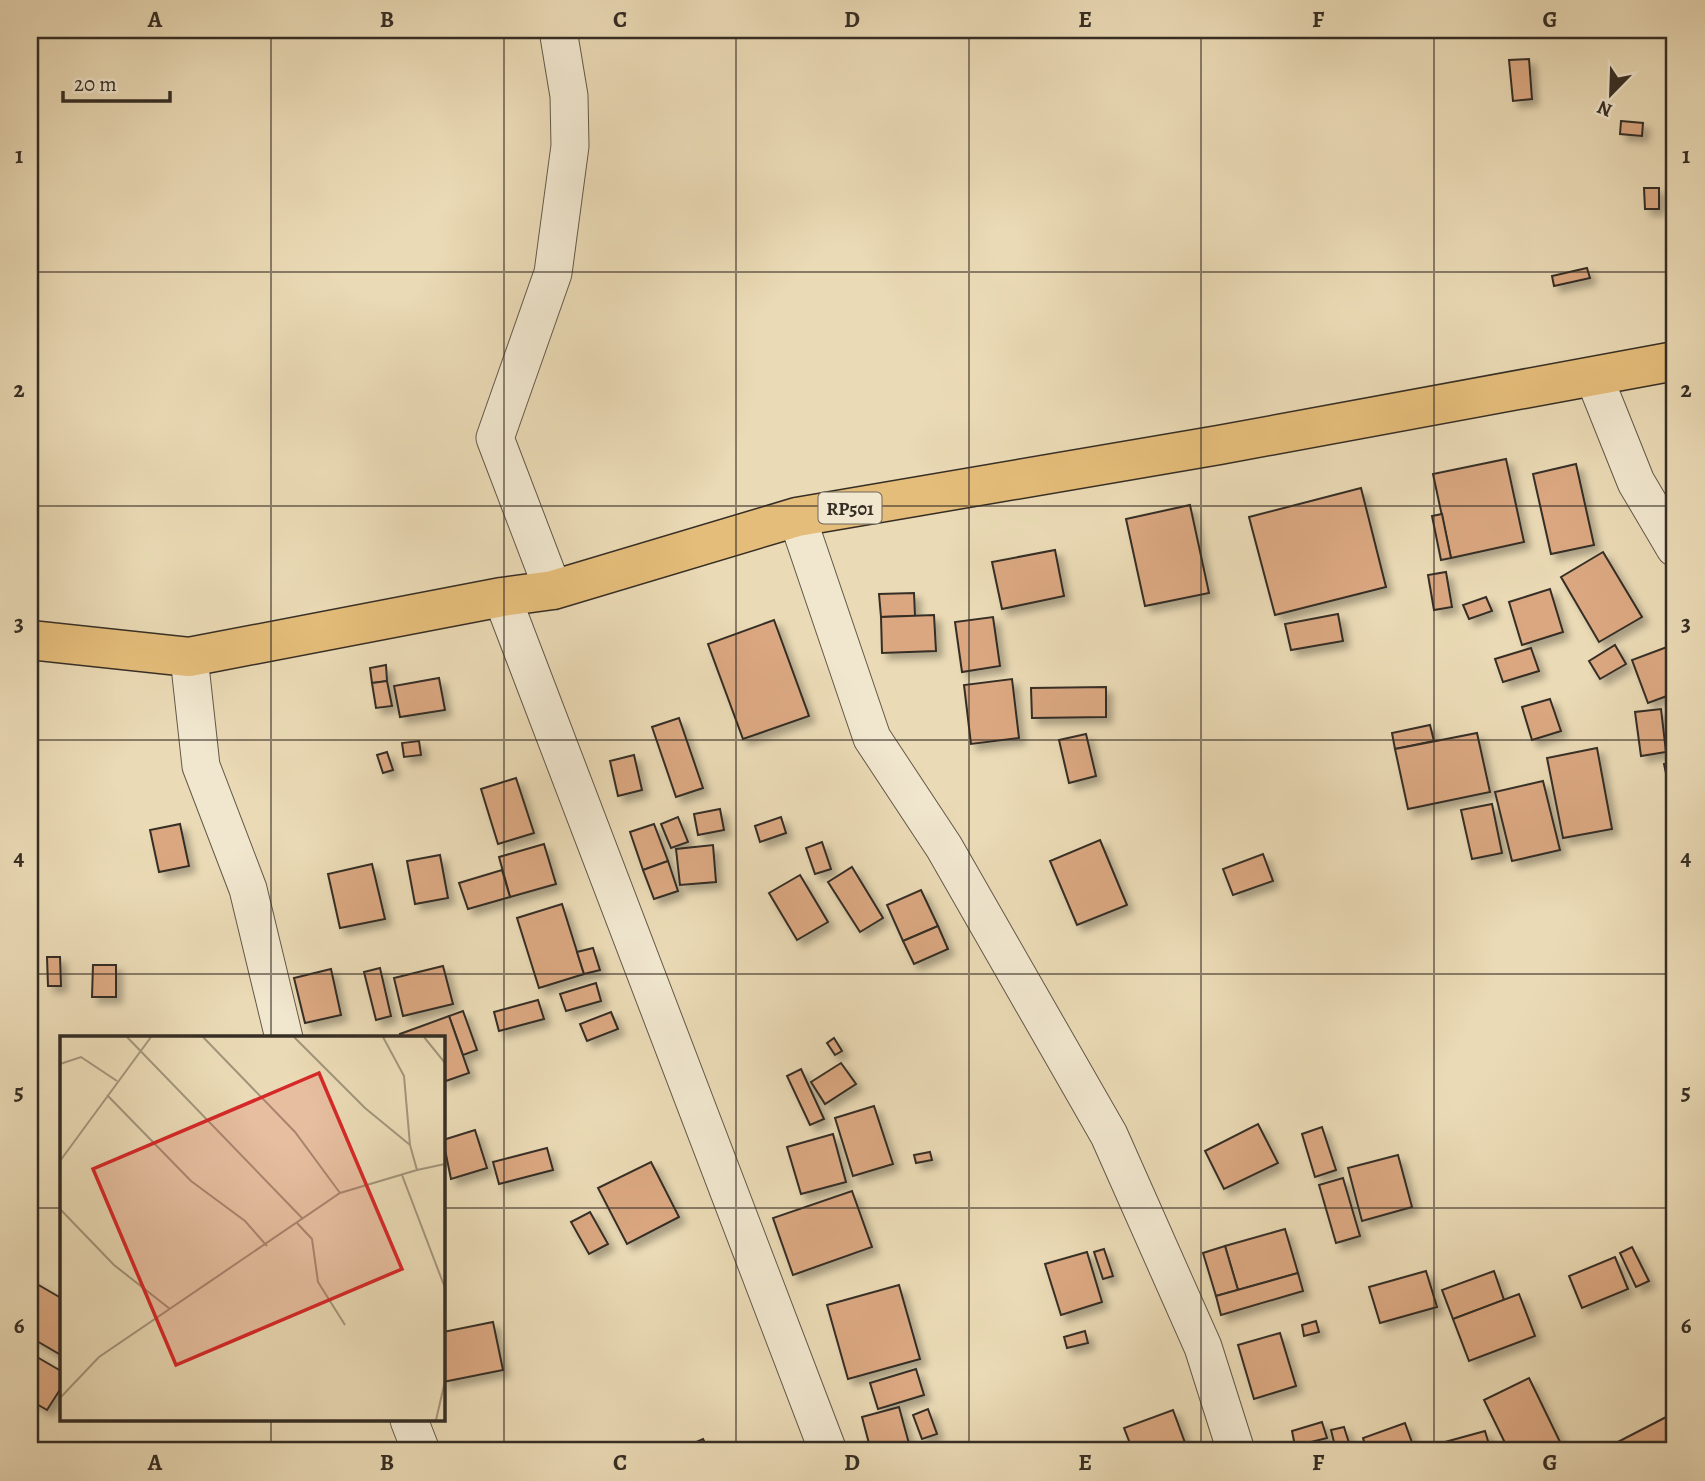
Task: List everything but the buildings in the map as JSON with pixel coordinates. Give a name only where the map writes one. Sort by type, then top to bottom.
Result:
[{"type":"main road","name":"RP501","points":[[30,640],[189,657],[502,597],[552,590],[797,517],[1675,361]]},
{"type":"street","points":[[552,590],[495,438],[553,273],[570,146],[569,96],[558,30]]},
{"type":"street","points":[[1594,377],[1636,482],[1675,548]]},
{"type":"street","points":[[797,517],[872,738],[944,847],[1109,1135],[1203,1347],[1236,1451]]},
{"type":"street","points":[[502,597],[828,1451]]},
{"type":"street","points":[[189,657],[201,766],[248,889],[284,1036]]},
{"type":"street","points":[[410,1422],[421,1451]]}]
